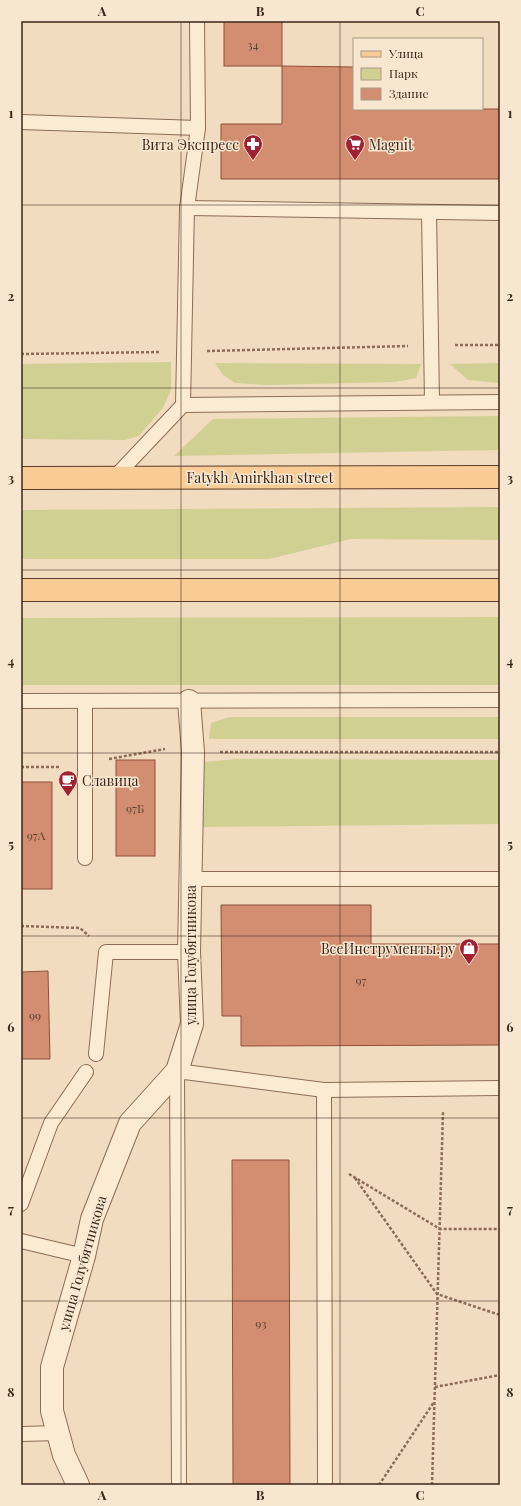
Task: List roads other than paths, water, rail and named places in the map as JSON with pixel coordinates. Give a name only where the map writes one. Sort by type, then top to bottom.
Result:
[{"type":"main road","name":"Fatykh Amirkhan street","points":[[21,478],[500,477]]},
{"type":"main road","points":[[21,590],[500,590]]},
{"type":"street","name":"улица Голубятникова","points":[[78,1485],[64,1455],[52,1411],[52,1367],[84,1256],[92,1219],[130,1123],[176,1071],[192,1024],[189,952],[194,752],[189,701]]},
{"type":"lane","points":[[114,478],[183,405],[187,208],[198,128],[197,21]]},
{"type":"lane","points":[[21,122],[198,128]]},
{"type":"lane","points":[[187,208],[500,213]]},
{"type":"lane","points":[[429,212],[432,402]]},
{"type":"lane","points":[[183,405],[500,402]]},
{"type":"lane","points":[[21,701],[500,700]]},
{"type":"lane","points":[[85,701],[85,858]]},
{"type":"lane","points":[[190,880],[500,879]]},
{"type":"lane","points":[[96,1054],[106,952],[189,952]]},
{"type":"lane","points":[[179,1485],[176,1071],[324,1090],[500,1088]]},
{"type":"lane","points":[[21,1204],[51,1123],[86,1072]]},
{"type":"lane","points":[[324,1090],[325,1485]]},
{"type":"lane","points":[[21,1241],[84,1256]]},
{"type":"lane","points":[[21,1434],[58,1433]]},
{"type":"place","name":"Вита Экспресс","points":[[253,161]]},
{"type":"place","name":"Magnit","points":[[355,161]]},
{"type":"place","name":"Славица","points":[[68,797]]},
{"type":"place","name":"ВсеИнструменты.ру","points":[[469,965]]}]
